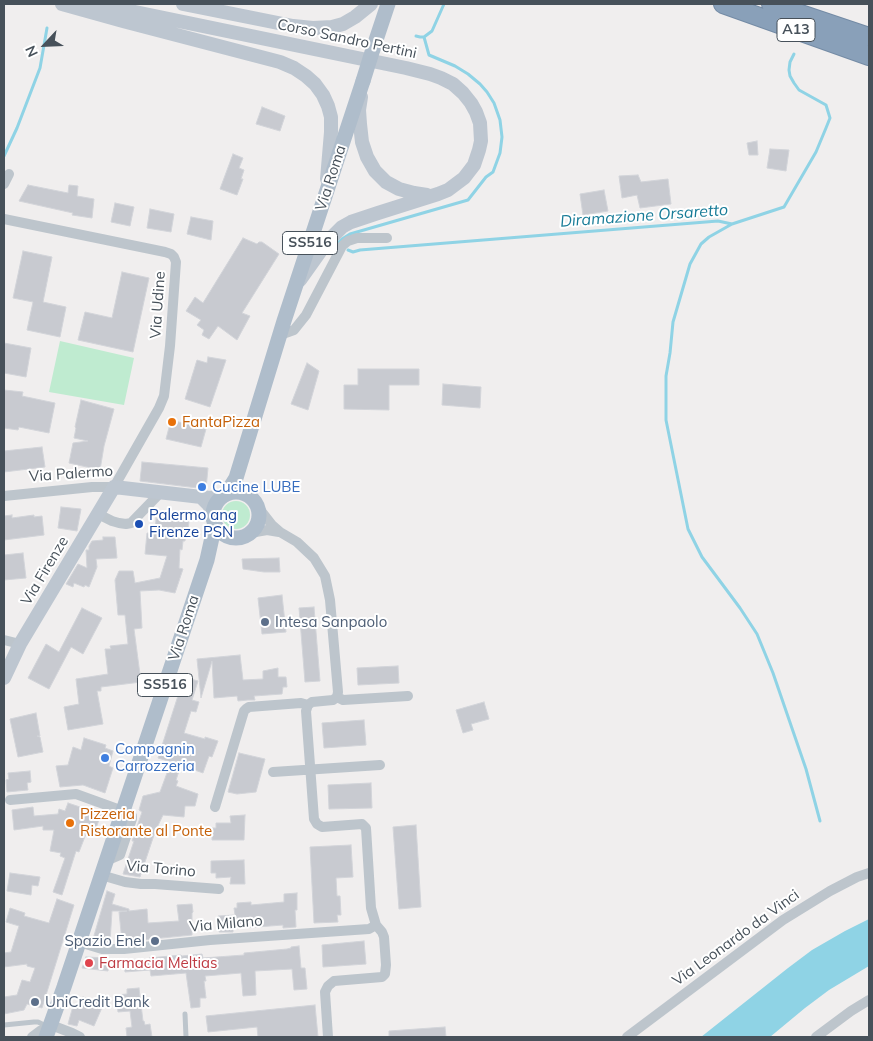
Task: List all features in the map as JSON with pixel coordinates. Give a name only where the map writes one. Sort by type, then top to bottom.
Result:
[{"type":"highway","name":"A13","points":[[723,4],[869,56]]},
{"type":"highway","name":"A13","points":[[771,4],[869,37]]},
{"type":"main road","name":"Via Roma","points":[[225,495],[236,478],[295,287],[388,4]]},
{"type":"main road","name":"Via Roma","points":[[242,458],[244,476],[255,503]]},
{"type":"main road","points":[[214,519],[218,530],[230,538],[243,536],[258,524],[259,518],[255,503],[247,495],[233,492],[225,495]]},
{"type":"main road","name":"SS516","points":[[214,519],[214,508],[225,495]]},
{"type":"main road","name":"Via Roma","points":[[48,1029],[207,560],[214,519]]},
{"type":"main road","name":"Via Roma","points":[[207,560],[226,542],[243,536]]},
{"type":"street","points":[[62,4],[280,62],[306,76],[323,94],[331,117],[324,199]]},
{"type":"street","name":"Corso Sandro Pertini","points":[[96,4],[406,68],[435,76],[453,84],[471,103],[476,112],[481,132],[481,141],[477,158],[470,171],[457,184],[438,194],[357,220],[342,227],[323,247],[295,287]]},
{"type":"street","name":"Corso Sandro Pertini","points":[[183,4],[313,28],[332,27],[343,24],[371,4]]},
{"type":"street","points":[[363,81],[359,110],[362,142],[371,164],[386,182],[399,189],[427,195],[438,194]]},
{"type":"street","points":[[4,184],[9,174]]},
{"type":"street","name":"Via Udine","points":[[4,220],[165,252],[174,257],[176,262],[164,396],[114,487]]},
{"type":"street","points":[[280,335],[294,330],[306,315],[342,246],[348,241],[358,238],[387,238]]},
{"type":"street","name":"Via Palermo","points":[[4,496],[92,487],[162,491],[210,498],[225,495]]},
{"type":"street","name":"Via Firenze","points":[[4,678],[20,644],[114,487]]},
{"type":"street","points":[[98,514],[112,521],[126,524],[131,522],[162,491]]},
{"type":"street","points":[[200,497],[209,506],[214,519]]},
{"type":"street","points":[[215,807],[246,709],[249,707],[308,704],[333,700],[337,697],[338,692],[331,608],[325,576],[314,558],[304,547],[280,532],[265,517],[255,503]]},
{"type":"street","points":[[243,536],[267,530],[280,532]]},
{"type":"street","points":[[4,640],[20,644]]},
{"type":"street","points":[[337,697],[342,700],[408,696]]},
{"type":"street","points":[[308,704],[306,711],[314,819],[322,827],[362,824],[366,828],[371,908],[376,925],[384,938],[386,965],[385,974],[382,977],[334,981],[328,986],[325,992],[328,1037]]},
{"type":"street","points":[[273,772],[310,768],[380,765]]},
{"type":"street","points":[[10,800],[76,794],[123,811]]},
{"type":"street","name":"Via Torino","points":[[104,868],[124,882],[219,889]]},
{"type":"street","name":"Via Leonardo da Vinci","points":[[627,1037],[783,920],[830,891],[869,873]]},
{"type":"street","name":"Via Milano","points":[[79,942],[102,949],[124,949],[210,940],[369,928],[376,925]]},
{"type":"street","points":[[816,1037],[869,1000]]},
{"type":"street","points":[[32,1037],[48,1029],[74,1036]]},
{"type":"lane","points":[[185,1014],[186,1037]]},
{"type":"lane","points":[[4,1025],[38,1022],[48,1029]]},
{"type":"green space","points":[[60,341],[134,358],[124,405],[49,392]]},
{"type":"green space","points":[[236,501],[246,505],[250,515],[246,525],[236,529],[226,525],[222,515],[226,505]]},
{"type":"water","points":[[869,919],[869,966],[829,990],[770,1037],[701,1037],[812,950]]},
{"type":"building","points":[[262,107],[285,116],[280,131],[256,124]]},
{"type":"building","points":[[757,141],[758,155],[749,155],[747,143]]},
{"type":"building","points":[[770,149],[789,150],[786,171],[767,168]]},
{"type":"building","points":[[233,154],[243,158],[239,168],[244,170],[241,179],[243,179],[237,195],[220,189]]},
{"type":"building","points":[[638,175],[641,182],[668,179],[671,204],[640,208],[637,195],[622,198],[619,176]]},
{"type":"building","points":[[28,185],[68,193],[69,185],[78,186],[77,196],[94,199],[92,218],[72,215],[73,213],[19,201]]},
{"type":"building","points":[[604,190],[608,211],[583,215],[580,194]]},
{"type":"building","points":[[115,203],[134,207],[130,226],[111,222]]},
{"type":"building","points":[[150,209],[174,214],[171,232],[147,228]]},
{"type":"building","points":[[191,217],[213,221],[211,240],[187,234]]},
{"type":"building","points":[[243,238],[257,244],[262,242],[279,254],[242,313],[250,316],[237,340],[218,326],[209,339],[202,335],[204,330],[197,325],[201,320],[186,311],[195,297],[203,303]]},
{"type":"building","points":[[23,251],[52,257],[43,302],[66,307],[60,337],[27,330],[33,302],[13,298]]},
{"type":"building","points":[[122,272],[149,278],[133,352],[78,340],[85,312],[112,318]]},
{"type":"building","points":[[4,343],[31,348],[26,377],[4,373]]},
{"type":"building","points":[[208,357],[226,360],[210,407],[185,399],[197,360],[207,363]]},
{"type":"building","points":[[307,363],[319,371],[308,410],[291,404]]},
{"type":"building","points":[[358,369],[419,369],[419,385],[389,385],[389,410],[344,409],[344,385],[358,385]]},
{"type":"building","points":[[443,384],[481,387],[480,408],[442,405]]},
{"type":"building","points":[[4,390],[23,392],[22,396],[55,403],[49,433],[19,427],[18,430],[4,428]]},
{"type":"building","points":[[81,400],[114,409],[100,470],[69,463],[73,443],[88,441],[74,438]]},
{"type":"building","points":[[171,420],[206,429],[201,447],[166,439]]},
{"type":"building","points":[[42,447],[45,467],[4,472],[4,451]]},
{"type":"building","points":[[142,462],[208,468],[206,489],[140,481]]},
{"type":"building","points":[[61,507],[81,509],[77,531],[58,528]]},
{"type":"building","points":[[12,515],[12,518],[34,515],[34,517],[42,516],[44,535],[4,540],[4,516]]},
{"type":"building","points":[[156,518],[189,521],[188,532],[186,532],[185,541],[183,541],[182,550],[180,549],[179,568],[183,569],[175,593],[159,590],[140,591],[142,628],[134,629],[141,682],[101,687],[101,691],[97,691],[103,724],[68,730],[64,707],[79,704],[76,679],[108,674],[105,649],[111,649],[110,646],[128,644],[125,615],[118,615],[115,580],[119,571],[133,571],[135,583],[160,578],[167,556],[145,554],[147,533],[155,534]]},
{"type":"building","points":[[103,537],[115,537],[117,558],[96,559],[97,567],[89,587],[74,583],[73,587],[66,584],[78,564],[87,568],[86,550],[89,550],[92,541],[103,540]]},
{"type":"building","points":[[23,553],[26,578],[4,580],[4,555]]},
{"type":"building","points":[[279,558],[280,572],[243,569],[242,559]]},
{"type":"building","points":[[282,595],[286,632],[262,634],[258,598]]},
{"type":"building","points":[[314,607],[320,681],[305,682],[299,608]]},
{"type":"building","points":[[82,608],[102,618],[83,654],[71,647],[49,689],[28,678],[46,644],[59,652]]},
{"type":"building","points":[[240,655],[243,680],[263,679],[263,671],[278,668],[278,677],[286,677],[287,687],[283,687],[282,694],[254,696],[255,700],[238,701],[237,696],[214,698],[212,661],[201,698],[197,659]]},
{"type":"building","points":[[398,666],[399,683],[358,685],[357,668]]},
{"type":"building","points":[[184,677],[198,681],[192,700],[199,702],[196,712],[191,711],[184,733],[218,741],[212,757],[209,756],[203,773],[181,765],[176,786],[198,794],[195,806],[185,806],[184,817],[163,815],[155,832],[140,877],[123,874],[142,812],[139,810],[143,796],[160,792],[171,762],[158,758]]},
{"type":"building","points":[[484,702],[489,719],[471,724],[473,730],[463,733],[456,710]]},
{"type":"building","points":[[36,713],[40,736],[37,736],[40,737],[43,752],[18,757],[10,719]]},
{"type":"building","points":[[364,720],[366,745],[324,748],[322,723]]},
{"type":"building","points":[[84,738],[106,745],[105,748],[113,751],[109,766],[113,768],[105,793],[83,785],[60,787],[56,766],[68,765],[73,747],[81,750]]},
{"type":"building","points":[[239,753],[265,759],[256,792],[237,794],[228,792]]},
{"type":"building","points":[[30,771],[31,782],[27,783],[28,790],[7,792],[6,780],[9,779],[8,773]]},
{"type":"building","points":[[371,783],[372,808],[329,809],[328,785]]},
{"type":"building","points":[[68,803],[101,814],[93,837],[86,834],[79,852],[76,851],[62,895],[53,892],[65,858],[60,856],[61,853],[50,851],[54,830],[43,830],[43,826],[14,830],[12,810],[33,807],[34,816],[58,814],[59,809],[65,811]]},
{"type":"building","points":[[245,815],[244,840],[212,840],[212,828],[216,828],[216,823],[231,823],[230,816]]},
{"type":"building","points":[[416,825],[421,907],[399,909],[393,827]]},
{"type":"building","points":[[351,845],[353,877],[336,878],[337,896],[340,896],[341,915],[337,915],[338,922],[314,923],[310,847]]},
{"type":"building","points":[[244,860],[245,884],[230,884],[231,877],[216,878],[216,873],[211,873],[211,861]]},
{"type":"building","points":[[10,873],[40,877],[38,886],[32,885],[31,895],[7,891]]},
{"type":"building","points":[[107,891],[115,894],[112,904],[129,909],[129,911],[147,909],[148,923],[179,921],[177,905],[192,904],[192,935],[122,942],[119,912],[127,911],[112,911],[110,942],[93,939]]},
{"type":"building","points":[[297,893],[296,927],[283,928],[283,925],[233,928],[233,932],[219,932],[218,916],[235,915],[234,908],[237,908],[237,903],[251,902],[251,905],[284,902],[284,894]]},
{"type":"building","points":[[57,899],[74,905],[42,1008],[27,1004],[24,1010],[4,1014],[4,997],[17,995],[22,980],[30,982],[35,968],[27,966],[27,964],[4,967],[4,953],[11,952],[19,926],[6,922],[10,908],[25,913],[24,916],[49,923]]},
{"type":"building","points":[[364,941],[366,964],[323,967],[322,945]]},
{"type":"building","points":[[299,946],[301,968],[305,968],[307,989],[294,990],[292,969],[255,971],[256,995],[243,996],[241,973],[205,976],[206,998],[200,998],[200,1007],[191,1008],[186,973],[151,976],[150,970],[125,972],[124,961],[149,961],[149,958],[181,955],[202,954],[203,958],[244,955],[244,953]]},
{"type":"building","points":[[86,957],[108,958],[106,962],[109,962],[108,971],[82,968]]},
{"type":"building","points":[[139,988],[143,1021],[145,1025],[150,1024],[152,1037],[127,1037],[126,1028],[132,1027],[130,1011],[118,1012],[116,995],[127,994],[127,989]]},
{"type":"building","points":[[83,997],[104,1003],[94,1026],[79,1020],[77,1026],[68,1024],[73,1006],[79,1007]]},
{"type":"building","points":[[315,1005],[318,1037],[258,1037],[257,1027],[208,1032],[206,1016]]},
{"type":"building","points":[[445,1027],[446,1037],[389,1037],[389,1031]]},
{"type":"waterway","points":[[416,36],[424,37],[432,31],[444,4]]},
{"type":"waterway","points":[[4,156],[40,68],[47,28]]},
{"type":"waterway","name":"Diramazione Orsaretto","points":[[337,244],[350,234],[468,200],[486,177],[493,172],[500,153],[502,137],[500,120],[494,103],[480,84],[468,74],[429,55],[424,37]]},
{"type":"waterway","name":"Diramazione Orsaretto","points":[[348,250],[353,252],[718,221],[732,224],[784,207],[816,152],[830,118],[826,105],[799,90],[790,76],[790,62],[794,54]]},
{"type":"waterway","points":[[732,224],[709,237],[701,244],[690,264],[673,322],[666,376],[666,420],[688,529],[702,557],[757,634],[773,673],[806,769],[820,821]]},
{"type":"place","name":"FantaPizza","points":[[172,422]]},
{"type":"place","name":"Cucine LUBE","points":[[202,487]]},
{"type":"place","name":"Palermo ang Firenze PSN","points":[[139,524]]},
{"type":"place","name":"Intesa Sanpaolo","points":[[265,622]]},
{"type":"place","name":"Compagnin Carrozzeria","points":[[105,758]]},
{"type":"place","name":"Pizzeria Ristorante al Ponte","points":[[70,823]]},
{"type":"place","name":"Spazio Enel","points":[[155,941]]},
{"type":"place","name":"Farmacia Meltias","points":[[89,963]]},
{"type":"place","name":"UniCredit Bank","points":[[35,1002]]}]
